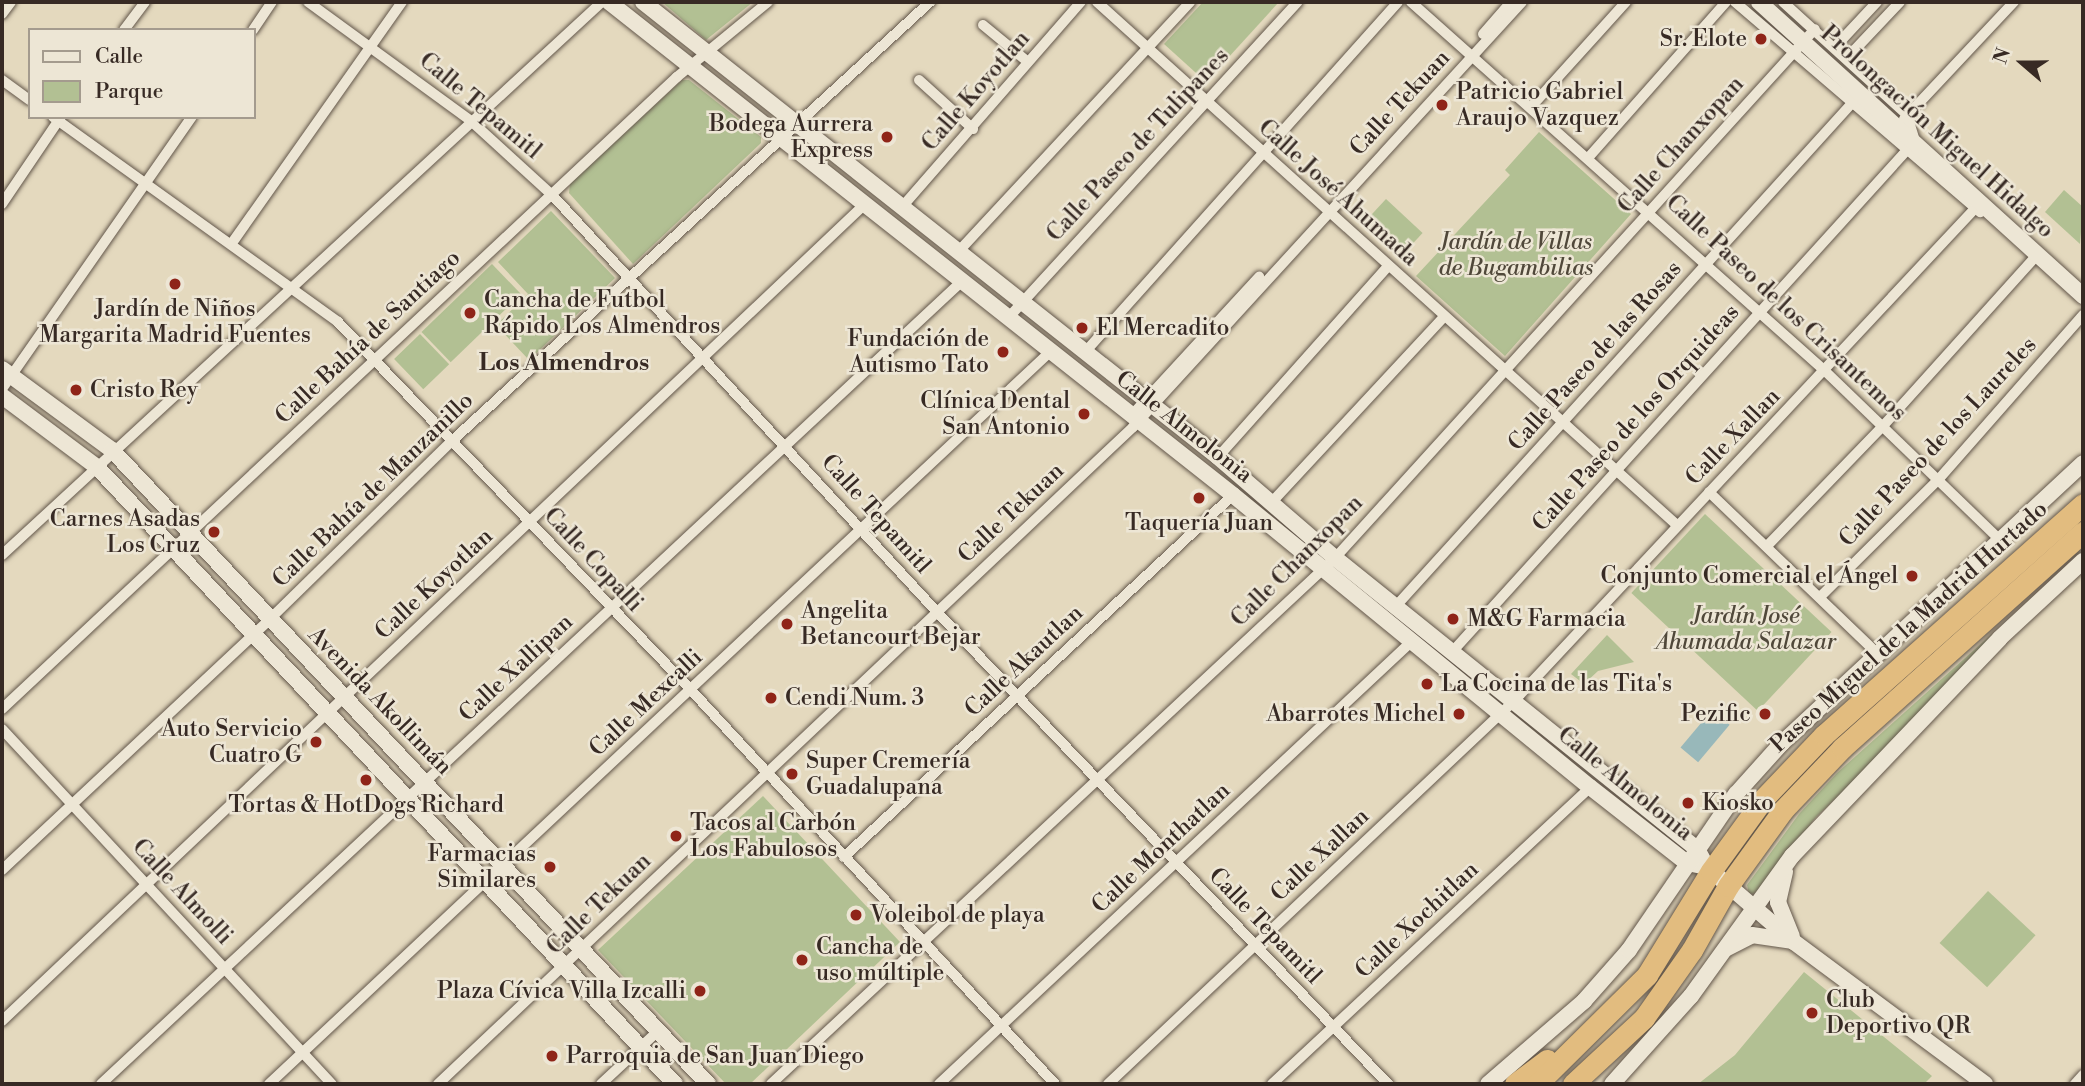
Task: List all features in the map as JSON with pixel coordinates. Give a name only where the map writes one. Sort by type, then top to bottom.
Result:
[{"type":"highway","name":"Paseo Miguel de la Madrid Hurtado","points":[[1537,1084],[1617,1010],[1647,975],[1709,869],[1763,798],[1824,734],[2083,504]]},
{"type":"highway","name":"Paseo Miguel de la Madrid Hurtado","points":[[1573,1084],[1644,1018],[1692,950],[1728,886],[1783,810],[1842,748],[2083,532]]},
{"type":"highway","points":[[1515,1084],[1617,1010]]},
{"type":"highway","points":[[1594,1084],[1629,1052],[1644,1018]]},
{"type":"street","points":[[2,14],[11,2]]},
{"type":"street","points":[[126,28],[145,2]]},
{"type":"street","points":[[254,28],[272,2]]},
{"type":"street","name":"Calle Tepamitl","points":[[308,2],[372,46],[471,121],[553,195],[630,280],[705,356],[937,612],[1018,695],[1174,864],[1388,1084]]},
{"type":"street","points":[[232,243],[402,2]]},
{"type":"street","points":[[2,555],[291,285],[602,2]]},
{"type":"street","name":"Calle Almolonia","points":[[609,2],[688,68],[1233,495],[1590,787],[1687,863],[1709,869]]},
{"type":"street","name":"Calle Almolonia","points":[[643,2],[1219,457],[1335,558],[1698,849],[1709,869]]},
{"type":"street","name":"Calle Bahía de Santiago","points":[[2,709],[373,358],[688,68],[768,2]]},
{"type":"street","name":"Calle Bahía de Manzanillo","points":[[2,870],[270,619],[453,440],[630,280],[794,123],[930,2]]},
{"type":"street","name":"Calle Koyotlan","points":[[902,208],[974,129],[1081,2]]},
{"type":"street","name":"Calle José Ahumada","points":[[1097,2],[1324,211],[1678,526]]},
{"type":"street","points":[[958,252],[1189,2]]},
{"type":"street","name":"Calle Paseo de Tulipanes","points":[[1009,317],[1298,2]]},
{"type":"street","points":[[1086,351],[1398,2]]},
{"type":"street","name":"Calle Paseo de los Crisantemos","points":[[1412,2],[1825,371],[2000,540]]},
{"type":"street","name":"Calle Tekuan","points":[[1470,54],[1511,2]]},
{"type":"street","name":"Calle Tekuan","points":[[438,1084],[937,612],[1135,418],[1470,54],[1522,2]]},
{"type":"street","points":[[1531,107],[1626,2]]},
{"type":"street","points":[[1588,158],[1727,2]]},
{"type":"street","points":[[1735,2],[1804,41],[1835,47],[1902,120],[2014,2]]},
{"type":"street","name":"Prolongación Miguel Hidalgo","points":[[1759,2],[1902,120],[1911,146],[2083,296]]},
{"type":"street","points":[[1783,2],[1804,41],[1853,102],[1911,146]]},
{"type":"street","points":[[1835,47],[1877,2]]},
{"type":"street","points":[[1847,58],[1900,2]]},
{"type":"street","points":[[984,25],[1028,62]]},
{"type":"street","name":"Calle Chanxopan","points":[[771,1084],[1335,558],[1804,41]]},
{"type":"street","points":[[2,80],[28,99]]},
{"type":"street","points":[[919,80],[974,129]]},
{"type":"street","name":"Calle Paseo de las Rosas","points":[[1396,606],[1853,102]]},
{"type":"street","points":[[2,204],[56,119]]},
{"type":"street","name":"Calle Copalli","points":[[58,119],[291,285],[373,358],[453,440],[609,609],[690,689],[1055,1084]]},
{"type":"street","points":[[5,378],[191,119]]},
{"type":"street","name":"Calle Paseo de los Orquideas","points":[[1451,652],[1911,146]]},
{"type":"street","name":"Calle Koyotlan","points":[[2,1021],[864,205]]},
{"type":"street","name":"Calle Xallan","points":[[1108,1084],[1514,701],[1978,205]]},
{"type":"street","points":[[1767,546],[1883,426],[2034,252]]},
{"type":"street","points":[[1219,457],[1387,267]]},
{"type":"street","name":"Calle Xallipan","points":[[101,1084],[961,282]]},
{"type":"street","name":"Calle Paseo de los Laureles","points":[[1821,596],[1938,480],[2083,315]]},
{"type":"street","points":[[1271,503],[1444,317]]},
{"type":"street","name":"Calle Mexcalli","points":[[269,1084],[1051,351]]},
{"type":"street","name":"Avenida Akollimán","points":[[5,378],[112,450],[708,1084]]},
{"type":"street","name":"Avenida Akollimán","points":[[2,396],[97,467],[173,547],[251,637],[408,797],[675,1084]]},
{"type":"street","points":[[1488,1084],[1584,1001],[1629,950],[1736,794],[1782,743],[2083,463]]},
{"type":"street","points":[[1709,492],[1821,596],[1877,653]]},
{"type":"street","name":"Calle Akautlan","points":[[845,858],[1233,495]]},
{"type":"street","points":[[1612,1084],[1657,1039],[1722,952],[1752,906],[1792,856],[2000,638],[2083,561]]},
{"type":"street","name":"Calle Monthatlan","points":[[939,1084],[1411,642]]},
{"type":"street","name":"Calle Almolli","points":[[2,729],[332,1084]]},
{"type":"street","name":"Calle Xochitlan","points":[[1272,1084],[1590,787]]},
{"type":"street","points":[[1792,856],[1778,902],[1794,942]]},
{"type":"street","points":[[1709,869],[1794,942],[1984,1084]]},
{"type":"street","points":[[1722,952],[1752,935],[1794,942]]},
{"type":"street","points":[[601,1084],[658,1031]]},
{"type":"street","points":[[2075,1084],[2083,1075]]},
{"type":"green space","points":[[662,2],[753,2],[706,40]]},
{"type":"green space","points":[[1203,2],[1279,2],[1206,82],[1164,44]]},
{"type":"green space","points":[[682,80],[689,80],[761,137],[761,143],[633,264],[569,193],[570,184]]},
{"type":"green space","name":"Jardín de Villas de Bugambilias","points":[[1539,132],[1631,214],[1505,356],[1416,276],[1510,175],[1505,170]]},
{"type":"green space","points":[[2064,190],[2083,207],[2080,244],[2045,212]]},
{"type":"green space","points":[[1386,199],[1423,233],[1401,257],[1364,222]]},
{"type":"green space","points":[[551,211],[615,278],[529,360],[496,325],[528,294],[498,262]]},
{"type":"green space","name":"Cancha de Futbol Rápido Los Almendros","points":[[492,264],[521,294],[451,362],[422,332]]},
{"type":"green space","points":[[420,334],[449,364],[423,389],[394,359]]},
{"type":"green space","name":"Jardín José Ahumada Salazar","points":[[1705,514],[1832,632],[1758,711],[1631,593]]},
{"type":"green space","points":[[1993,633],[1910,729],[1816,817],[1758,893],[1749,894],[1747,885],[1799,814],[1837,773]]},
{"type":"green space","points":[[1607,635],[1634,662],[1598,671],[1584,684],[1571,674]]},
{"type":"green space","points":[[763,796],[900,942],[750,1084],[726,1084],[598,950]]},
{"type":"green space","points":[[1988,891],[2036,935],[1987,987],[1940,943]]},
{"type":"green space","name":"Club Deportivo QR","points":[[1804,972],[1932,1076],[1924,1084],[1698,1084],[1735,1055]]},
{"type":"water","points":[[1712,710],[1730,725],[1698,762],[1681,748]]},
{"type":"place","name":"Sr. Elote","points":[[1761,39]]},
{"type":"place","name":"Patricio Gabriel Araujo Vazquez","points":[[1442,105]]},
{"type":"place","name":"Bodega Aurrera Express","points":[[887,137]]},
{"type":"place","name":"Jardín de Niños Margarita Madrid Fuentes","points":[[175,284]]},
{"type":"place","name":"Cancha de Futbol Rápido Los Almendros","points":[[470,313]]},
{"type":"place","name":"El Mercadito","points":[[1082,328]]},
{"type":"place","name":"Fundación de Autismo Tato","points":[[1003,352]]},
{"type":"place","name":"Cristo Rey","points":[[76,390]]},
{"type":"place","name":"Clínica Dental San Antonio","points":[[1084,414]]},
{"type":"place","name":"Taquería Juan","points":[[1199,498]]},
{"type":"place","name":"Carnes Asadas Los Cruz","points":[[214,532]]},
{"type":"place","name":"Conjunto Comercial el Ángel","points":[[1912,576]]},
{"type":"place","name":"M&G Farmacia","points":[[1453,619]]},
{"type":"place","name":"Angelita Betancourt Bejar","points":[[787,624]]},
{"type":"place","name":"La Cocina de las Tita's","points":[[1427,684]]},
{"type":"place","name":"Cendi Num. 3","points":[[771,698]]},
{"type":"place","name":"Abarrotes Michel","points":[[1459,714]]},
{"type":"place","name":"Pezific","points":[[1765,714]]},
{"type":"place","name":"Auto Servicio Cuatro G","points":[[316,742]]},
{"type":"place","name":"Super Cremería Guadalupana","points":[[792,774]]},
{"type":"place","name":"Tortas & HotDogs Richard","points":[[366,780]]},
{"type":"place","name":"Kiosko","points":[[1688,803]]},
{"type":"place","name":"Tacos al Carbón Los Fabulosos","points":[[676,836]]},
{"type":"place","name":"Farmacias Similares","points":[[550,867]]},
{"type":"place","name":"Voleibol de playa","points":[[856,915]]},
{"type":"place","name":"Cancha de uso múltiple","points":[[802,960]]},
{"type":"place","name":"Plaza Cívica Villa Izcalli","points":[[700,991]]},
{"type":"place","name":"Club Deportivo QR","points":[[1812,1013]]},
{"type":"place","name":"Parroquia de San Juan Diego","points":[[552,1056]]},
{"type":"district","name":"Los Almendros","points":[[564,364]]}]
